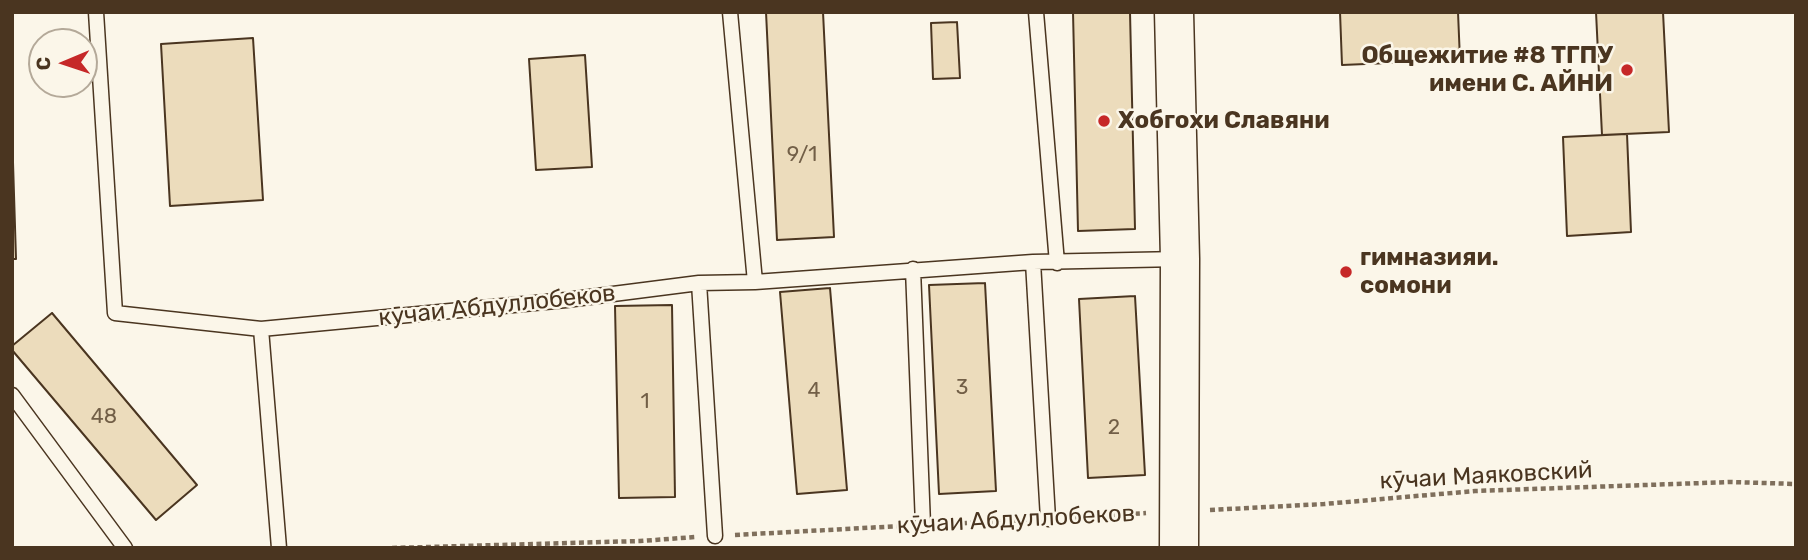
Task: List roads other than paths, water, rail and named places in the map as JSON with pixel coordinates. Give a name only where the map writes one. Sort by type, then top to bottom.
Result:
[{"type":"street","points":[[1174,12],[1180,259],[1179,530]]},
{"type":"lane","name":"кӯчаи Абдуллобеков","points":[[96,12],[115,313],[261,329],[566,300],[699,283],[755,282],[1033,262],[1180,259]]},
{"type":"lane","points":[[730,12],[755,282]]},
{"type":"lane","points":[[1036,12],[1057,263]]},
{"type":"lane","points":[[1033,262],[1048,519]]},
{"type":"lane","points":[[913,269],[923,525]]},
{"type":"lane","points":[[699,283],[715,536]]},
{"type":"lane","points":[[261,329],[279,548]]},
{"type":"lane","points":[[12,395],[125,548]]},
{"type":"place","name":"Общежитие #8 ТГПУ имени С. АЙНИ","points":[[1627,70]]},
{"type":"place","name":"Хобгохи Славяни","points":[[1104,121]]},
{"type":"place","name":"гимназияи. сомони","points":[[1346,272]]}]
